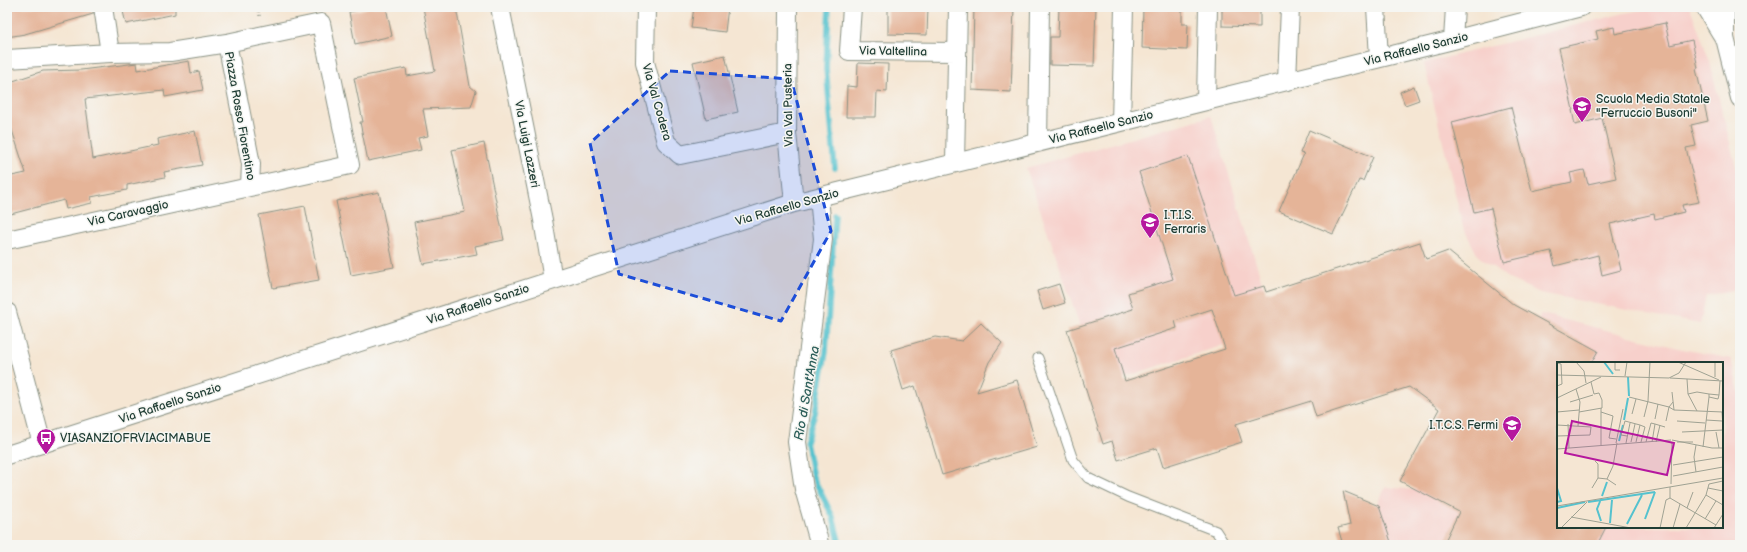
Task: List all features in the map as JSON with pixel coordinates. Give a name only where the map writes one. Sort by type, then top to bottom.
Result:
[{"type":"street","points":[[103,7],[110,53]]},
{"type":"street","name":"Via Luigi Lazzeri","points":[[500,7],[543,220],[553,280]]},
{"type":"street","name":"Via Val Codera","points":[[646,7],[645,62],[666,142],[680,155],[787,133]]},
{"type":"street","name":"Via Val Pusteria","points":[[788,7],[787,133],[794,203]]},
{"type":"street","name":"Via Valtellina","points":[[852,7],[849,51],[958,52]]},
{"type":"street","points":[[955,163],[958,7]]},
{"type":"street","points":[[1038,143],[1040,7]]},
{"type":"street","points":[[1121,122],[1124,7]]},
{"type":"street","points":[[1206,101],[1208,7]]},
{"type":"street","points":[[1287,81],[1290,7]]},
{"type":"street","points":[[1376,7],[1379,58]]},
{"type":"street","points":[[1453,40],[1455,7]]},
{"type":"street","name":"Via Raffaello Sanzio","points":[[7,455],[794,203],[1581,7]]},
{"type":"street","points":[[1705,7],[1725,38]]},
{"type":"street","points":[[1725,7],[1725,38],[1740,98]]},
{"type":"street","name":"Piazza Rosso Fiorentino","points":[[321,24],[350,165],[250,186],[250,164],[227,43],[321,24]]},
{"type":"street","points":[[7,60],[110,53],[170,52],[227,43]]},
{"type":"street","name":"Via Caravaggio","points":[[7,240],[250,186]]},
{"type":"street","points":[[818,545],[818,538],[804,489],[797,442],[823,239],[819,197]]},
{"type":"street","points":[[7,312],[42,444]]},
{"type":"lane","points":[[1038,358],[1072,460],[1088,478],[1128,497],[1216,531],[1225,545]]},
{"type":"highlighted area","points":[[670,71],[791,79],[831,231],[781,321],[619,274],[590,143]]},
{"type":"shaded area","name":"Scuola Media Statale \"Ferruccio Busoni\"","points":[[1659,7],[1690,7],[1709,59],[1740,183],[1740,288],[1706,296],[1700,324],[1540,293],[1509,279],[1478,256],[1463,227],[1424,63],[1625,13]]},
{"type":"shaded area","name":"I.T.I.S. Ferraris","points":[[1211,116],[1276,328],[1100,385],[1026,168]]},
{"type":"shaded area","name":"I.T.C.S. Fermi","points":[[1541,314],[1678,348],[1731,359],[1740,396],[1740,545],[1355,545],[1386,487],[1436,492]]},
{"type":"building","points":[[7,7],[93,7],[93,14],[25,34],[7,37]]},
{"type":"building","points":[[122,7],[175,7],[175,14],[126,24]]},
{"type":"building","points":[[373,7],[386,7],[392,36],[355,44],[349,12]]},
{"type":"building","points":[[423,7],[456,7],[470,86],[476,91],[471,107],[423,109],[428,136],[418,138],[421,150],[368,161],[360,122],[363,122],[354,78],[406,68],[407,76],[435,71]]},
{"type":"building","points":[[694,7],[728,7],[725,32],[691,28]]},
{"type":"building","points":[[888,7],[928,7],[927,35],[888,34]]},
{"type":"building","points":[[974,7],[1014,7],[1011,92],[972,90]]},
{"type":"building","points":[[1059,7],[1096,7],[1094,66],[1050,65],[1050,37],[1058,37]]},
{"type":"building","points":[[1143,7],[1182,7],[1182,24],[1188,24],[1187,50],[1142,48]]},
{"type":"building","points":[[1222,7],[1260,7],[1260,27],[1222,26]]},
{"type":"building","points":[[1665,23],[1670,45],[1692,40],[1698,68],[1696,69],[1708,121],[1691,125],[1696,146],[1686,148],[1699,202],[1682,205],[1684,212],[1655,219],[1654,214],[1610,224],[1621,270],[1602,275],[1598,255],[1555,266],[1551,251],[1504,262],[1491,208],[1474,212],[1452,122],[1511,107],[1532,191],[1572,182],[1570,173],[1584,170],[1588,184],[1616,178],[1602,118],[1575,125],[1559,48],[1598,39],[1596,31],[1614,27],[1615,34]]},
{"type":"building","points":[[725,55],[738,112],[706,119],[693,62]]},
{"type":"building","points":[[189,61],[191,73],[199,71],[203,90],[165,97],[164,90],[85,99],[93,159],[158,145],[157,139],[195,131],[202,165],[164,172],[165,177],[127,185],[127,190],[91,197],[92,203],[66,209],[64,200],[7,215],[7,177],[26,173],[7,115],[7,83],[43,71],[81,70],[137,63],[138,70]]},
{"type":"building","points":[[858,63],[888,64],[887,92],[877,91],[876,117],[846,117],[847,86],[857,87]]},
{"type":"building","points":[[1414,86],[1419,100],[1405,105],[1400,92]]},
{"type":"building","points":[[1309,130],[1373,157],[1363,181],[1359,180],[1333,234],[1279,211],[1304,154],[1300,153]]},
{"type":"building","points":[[484,143],[504,240],[475,246],[477,254],[423,264],[414,222],[465,212],[452,150]]},
{"type":"building","points":[[1188,156],[1234,295],[1264,286],[1266,292],[1420,242],[1426,259],[1448,251],[1514,305],[1598,351],[1592,362],[1557,362],[1557,528],[1606,528],[1597,545],[1443,545],[1459,512],[1400,481],[1439,409],[1409,387],[1316,417],[1311,401],[1236,424],[1242,442],[1163,467],[1157,448],[1118,460],[1112,441],[1103,444],[1067,330],[1133,309],[1128,293],[1173,279],[1139,172]],"holes":[[[1212,309],[1225,349],[1125,381],[1115,348],[1177,328],[1175,321]]]},
{"type":"building","points":[[379,192],[394,267],[351,275],[336,201]]},
{"type":"building","points":[[305,206],[319,280],[273,288],[259,215]]},
{"type":"building","points":[[1059,284],[1065,303],[1043,310],[1037,291]]},
{"type":"building","points":[[981,323],[1002,343],[989,362],[977,392],[1017,380],[1037,447],[942,475],[915,386],[903,390],[891,350],[935,337],[962,341]]},
{"type":"building","points":[[1343,491],[1379,506],[1392,545],[1343,545],[1338,528],[1350,525]]},
{"type":"waterway","name":"Rio di Sant'Anna","points":[[829,7],[826,68],[835,168]]},
{"type":"waterway","name":"Rio di Sant'Anna","points":[[835,215],[826,352],[815,413],[806,442],[813,477],[833,517],[839,545]]},
{"type":"place","name":"Scuola Media Statale \"Ferruccio Busoni\"","points":[[1582,123]]},
{"type":"place","name":"I.T.I.S. Ferraris","points":[[1150,239]]},
{"type":"place","name":"I.T.C.S. Fermi","points":[[1512,442]]},
{"type":"place","name":"VIASANZIOFRVIACIMABUE","points":[[46,455]]}]
